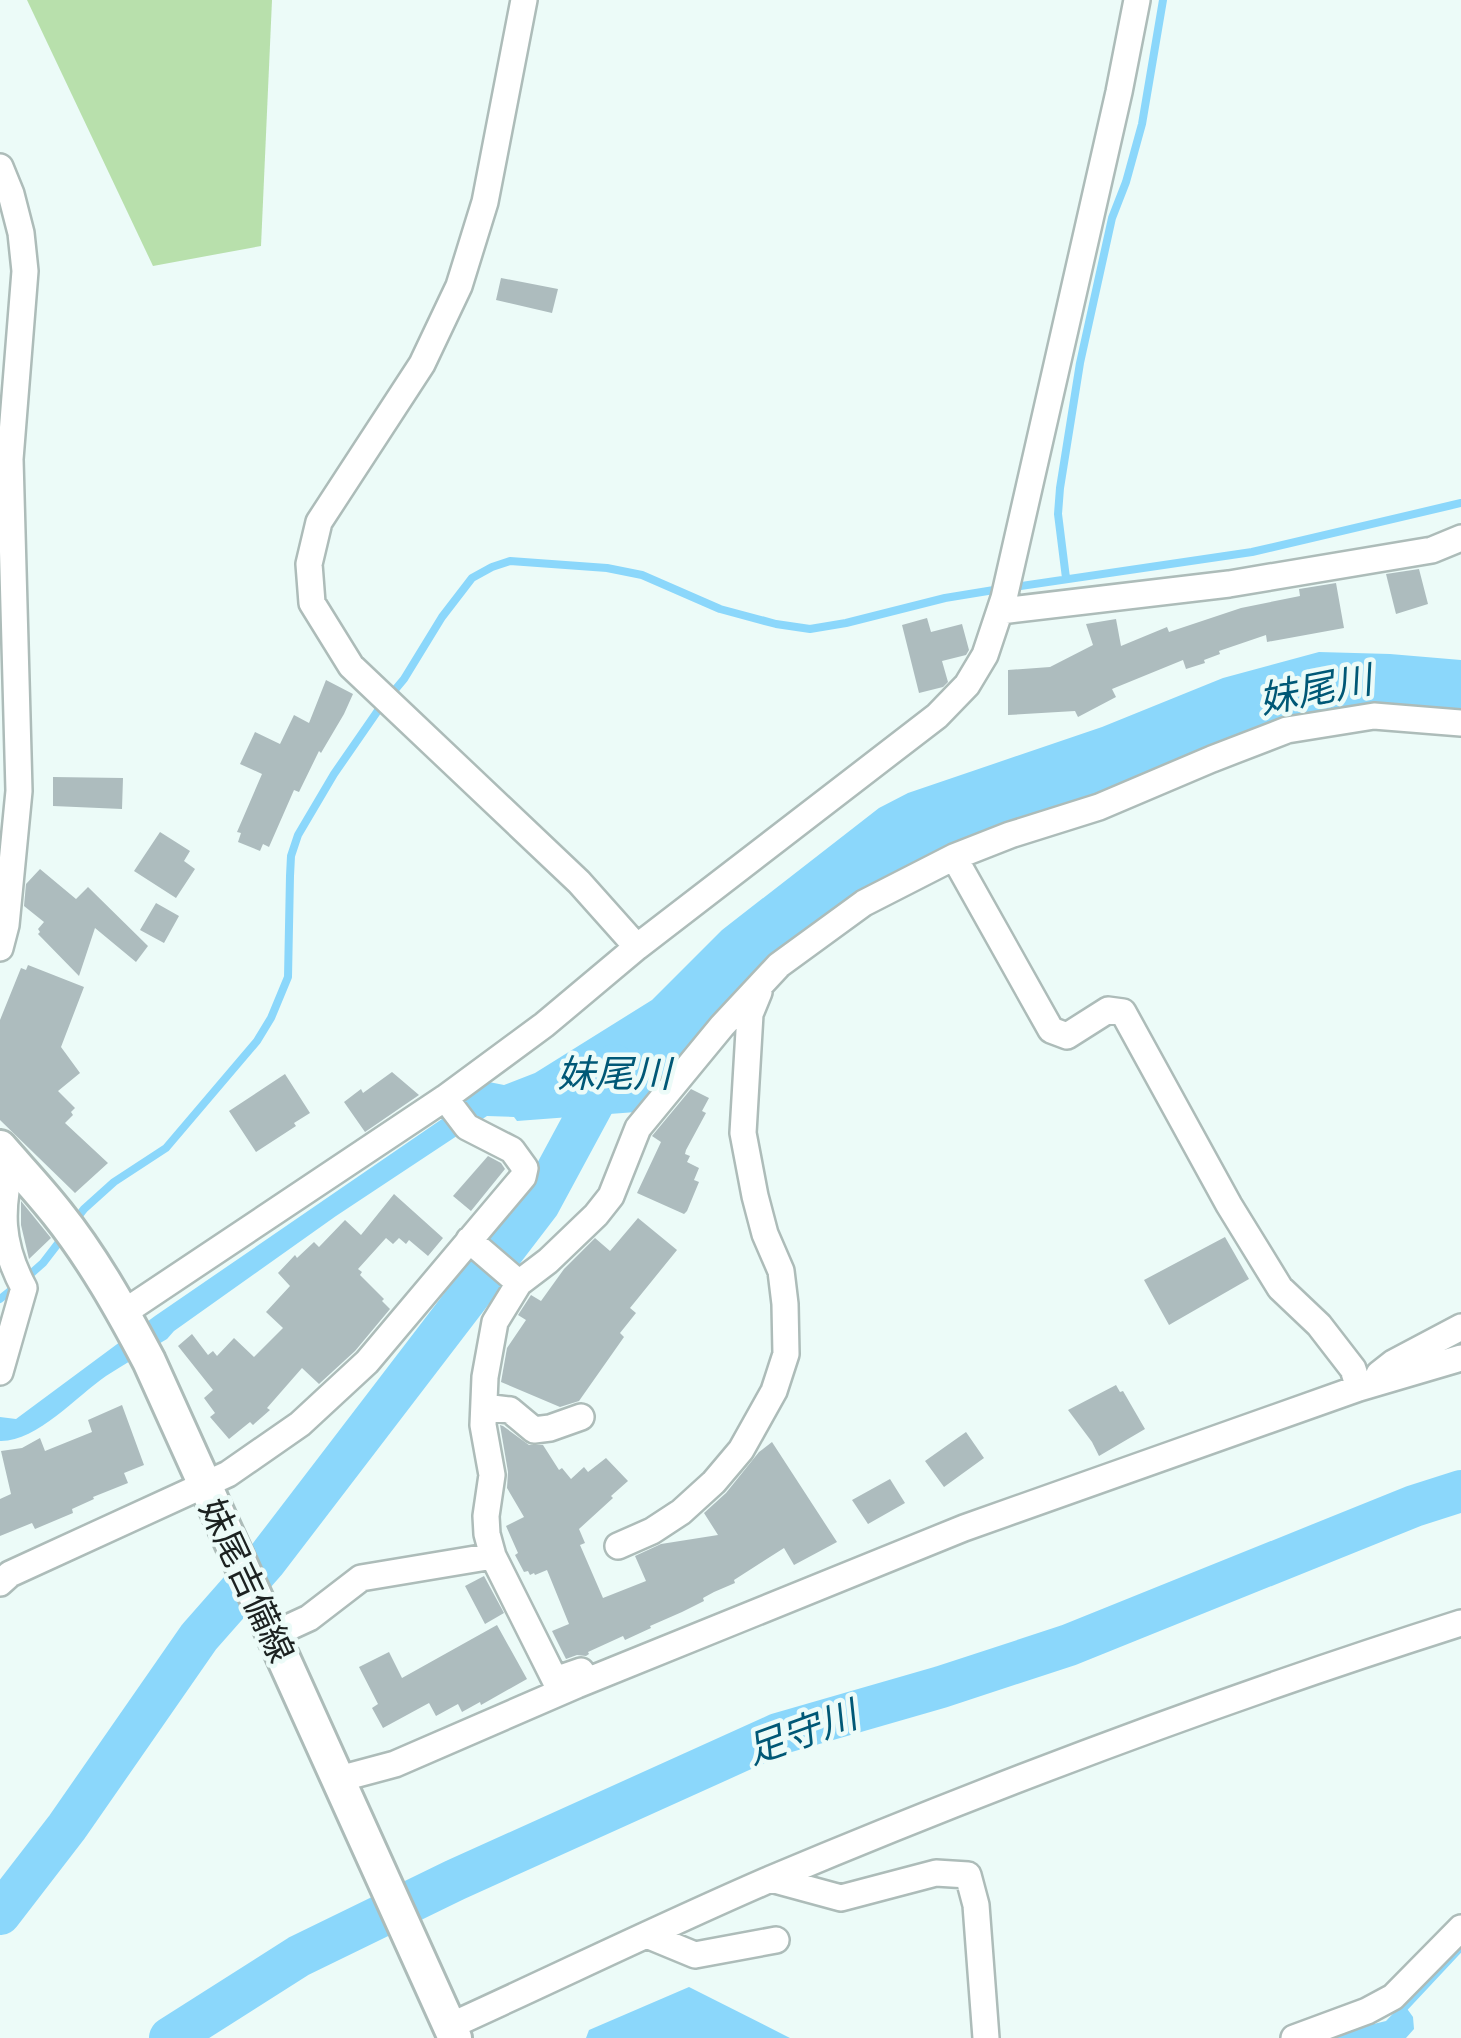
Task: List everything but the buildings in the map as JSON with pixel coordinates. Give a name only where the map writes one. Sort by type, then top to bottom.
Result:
[{"type":"main road","name":"妹尾吉備線","points":[[6,1154],[69,1230],[149,1361],[450,2026]]},
{"type":"street","points":[[524,0],[485,202],[459,286],[422,364],[319,522],[310,564],[312,603],[351,666],[578,882],[636,948]]},
{"type":"street","points":[[127,1320],[455,1112],[544,1025],[636,948],[937,716],[967,684],[985,654],[1005,596],[1119,92],[1136,0]]},
{"type":"street","points":[[0,167],[21,233],[25,271],[10,459],[9,699],[19,792],[6,925],[0,948]]},
{"type":"street","points":[[1005,596],[1229,584],[1432,550],[1461,538]]},
{"type":"street","points":[[639,1660],[613,1661],[555,1680],[487,1534],[492,1475],[483,1425],[485,1376],[495,1322],[515,1280],[548,1261],[604,1205],[638,1128],[661,1097],[779,965],[864,903],[954,856],[1099,807],[1287,730],[1374,716],[1461,722]]},
{"type":"street","points":[[954,856],[1050,1030],[1067,1036],[1108,1010],[1123,1012],[1229,1205],[1280,1288],[1319,1325],[1342,1354],[1353,1369],[1358,1388]]},
{"type":"street","points":[[618,1546],[681,1512],[714,1482],[741,1450],[774,1391],[786,1354],[781,1270],[754,1196],[744,1133],[750,1014],[762,983]]},
{"type":"street","points":[[0,1583],[10,1574],[228,1474],[300,1424],[366,1362],[473,1243],[524,1177],[525,1168],[512,1150],[455,1112]]},
{"type":"street","points":[[0,1372],[20,1282],[9,1265],[1,1220],[6,1154]]},
{"type":"street","points":[[473,1243],[515,1280]]},
{"type":"street","points":[[1358,1388],[1394,1363],[1461,1327]]},
{"type":"street","points":[[342,1787],[639,1660],[964,1528],[1358,1388],[1461,1358]]},
{"type":"street","points":[[484,1407],[510,1410],[534,1430],[582,1417]]},
{"type":"street","points":[[268,1624],[309,1618],[361,1578],[494,1556]]},
{"type":"street","points":[[450,2026],[771,1880],[1022,1777],[1208,1707],[1461,1624]]},
{"type":"street","points":[[771,1880],[841,1898],[936,1873],[968,1875],[976,1906],[986,2038]]},
{"type":"street","points":[[1294,2038],[1393,1997],[1461,1928]]},
{"type":"street","points":[[649,1936],[695,1955],[776,1940]]},
{"type":"green space","points":[[27,0],[272,0],[261,246],[153,266]]},
{"type":"water","name":"妹尾川","points":[[1319,652],[1461,660],[1461,714],[1382,709],[876,889],[636,1112],[517,1121],[514,1117],[487,1116],[336,1216],[167,1339],[106,1376],[42,1426],[0,1441],[0,1417],[16,1419],[155,1316],[442,1119],[489,1082],[504,1085],[535,1073],[652,1000],[722,930],[879,808],[908,793],[1102,727],[1223,678]]},
{"type":"water","points":[[689,1987],[790,2038],[586,2038],[589,2030]]},
{"type":"water","points":[[1403,2003],[1413,2017],[1414,2029],[1406,2038],[1329,2038],[1328,2035],[1386,2021]]},
{"type":"waterway","points":[[1066,578],[1058,514],[1080,363],[1112,218],[1142,124],[1163,0]]},
{"type":"waterway","points":[[1014,587],[1252,552],[1461,503]]},
{"type":"waterway","points":[[74,1222],[114,1182],[166,1148],[257,1041],[288,977],[291,856],[298,835],[334,774],[472,578],[510,561],[607,568],[642,575],[720,609],[810,629],[1000,589]]},
{"type":"waterway","points":[[0,1914],[67,1827],[199,1637],[265,1562],[539,1204],[614,1065]]},
{"type":"waterway","points":[[26,1278],[63,1237]]},
{"type":"waterway","points":[[0,1299],[15,1287]]},
{"type":"waterway","name":"足守川","points":[[170,2038],[299,1956],[455,1880],[778,1734],[1069,1645],[1414,1506],[1461,1491]]},
{"type":"waterway","points":[[1401,2011],[1461,1947]]}]
